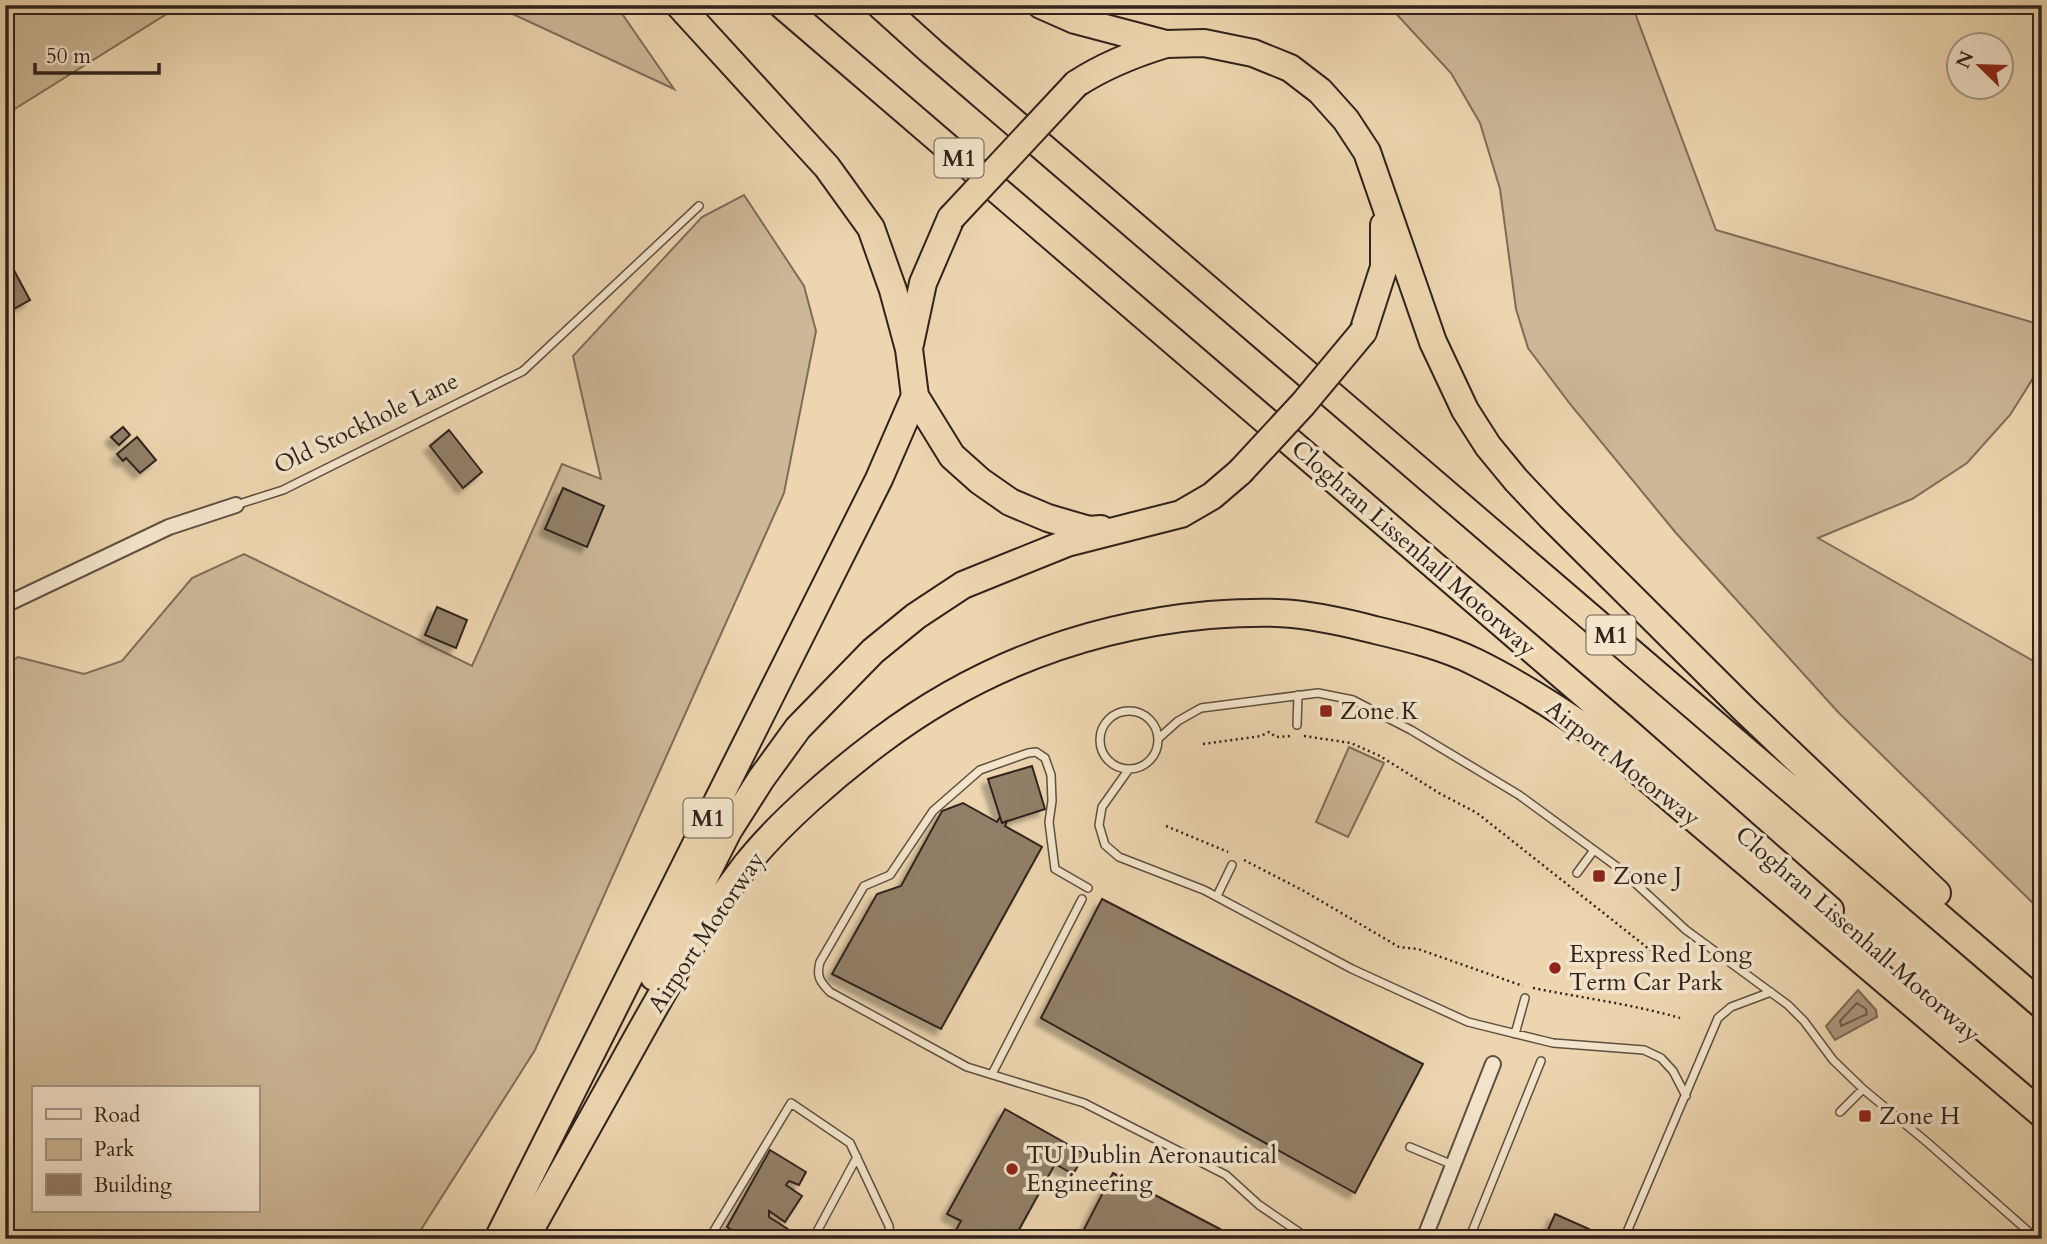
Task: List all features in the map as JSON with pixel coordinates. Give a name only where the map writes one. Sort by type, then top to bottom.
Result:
[{"type":"highway","name":"M1","points":[[679,5],[827,167],[871,228],[893,290],[909,349],[915,396],[952,456],[980,481],[1010,502],[1048,518],[1089,530],[1135,527]]},
{"type":"highway","name":"Cloghran Lissenhall Motorway","points":[[782,5],[1600,708],[2042,1096]]},
{"type":"highway","name":"M1","points":[[880,5],[2042,1005]]},
{"type":"highway","points":[[1041,5],[1075,20],[1166,44]]},
{"type":"highway","name":"M1","points":[[909,349],[923,283],[951,218],[1076,84],[1124,57],[1166,44],[1204,43],[1253,52],[1290,68],[1320,91],[1346,120],[1367,152],[1443,365],[1465,410],[1509,472],[1744,709],[2042,994]]},
{"type":"highway","name":"M1","points":[[523,1239],[728,831],[798,728],[873,651],[916,616],[963,585],[1067,543],[1181,514],[1212,496],[1240,472],[1303,404],[1363,332],[1384,267],[1385,206]]},
{"type":"highway","name":"Airport Motorway","points":[[498,1239],[879,479],[915,396]]},
{"type":"highway","name":"Airport Motorway","points":[[523,1239],[663,990],[715,910],[748,863],[784,824],[845,768],[912,718],[970,684],[1057,645],[1166,619],[1226,613],[1289,613],[1337,620],[1410,638],[1473,660],[1547,701],[1601,739],[2042,1114]]},
{"type":"street","name":"Old Stockhole Lane","points":[[5,605],[103,561],[169,527],[236,505]]},
{"type":"street","points":[[1423,1239],[1493,1064]]},
{"type":"lane","name":"Old Stockhole Lane","points":[[236,505],[283,490],[523,371],[699,206]]},
{"type":"lane","points":[[1158,738],[1178,721],[1201,708],[1318,693],[1353,700],[1388,718],[1519,795],[1620,869],[1686,930],[1771,992],[1804,1021],[1833,1060],[1863,1089],[2037,1239]]},
{"type":"lane","points":[[1297,725],[1298,695]]},
{"type":"lane","points":[[1129,769],[1111,763],[1101,747],[1103,727],[1108,720],[1125,711],[1144,714],[1157,729],[1158,738],[1157,748],[1147,763],[1129,769],[1102,807],[1099,825],[1105,845],[1119,858],[1217,896],[1352,970],[1468,1022],[1553,1043],[1644,1051],[1661,1058],[1673,1071],[1686,1097]]},
{"type":"lane","points":[[1088,888],[1055,869],[1049,822],[1052,801],[1051,775],[1045,758],[1036,752],[1028,753],[980,770],[933,811],[890,875],[864,886],[820,962],[817,973],[821,984],[831,992],[967,1067],[1084,1103],[1226,1175],[1259,1205],[1309,1239]]},
{"type":"lane","points":[[1577,873],[1594,850]]},
{"type":"lane","points":[[1217,896],[1232,865]]},
{"type":"lane","points":[[992,1074],[1082,900]]},
{"type":"lane","points":[[1624,1239],[1718,1018],[1731,1007],[1771,992]]},
{"type":"lane","points":[[1516,1034],[1525,998]]},
{"type":"lane","points":[[1469,1239],[1541,1061]]},
{"type":"lane","points":[[1840,1112],[1863,1089]]},
{"type":"lane","points":[[720,1239],[712,1234],[791,1103],[850,1143],[889,1226],[890,1239]]},
{"type":"lane","points":[[1410,1147],[1453,1165]]},
{"type":"lane","points":[[813,1239],[857,1157]]},
{"type":"path","points":[[1203,744],[1261,736],[1269,732],[1276,737],[1292,736]]},
{"type":"path","points":[[1299,735],[1351,743],[1370,751],[1477,813],[1668,964]]},
{"type":"path","points":[[1166,826],[1223,850],[1294,886],[1399,947],[1418,949],[1519,986],[1644,1008],[1680,1018]]},
{"type":"green space","points":[[5,5],[181,5],[5,115]]},
{"type":"green space","points":[[493,5],[616,5],[674,89]]},
{"type":"green space","points":[[1388,5],[1632,5],[1716,230],[2042,325],[2042,364],[2010,415],[1967,463],[1912,499],[1818,538],[2042,666],[2042,912],[1838,712],[1676,533],[1570,404],[1528,348],[1516,309],[1500,189],[1480,123],[1451,73]]},
{"type":"green space","points":[[744,195],[804,286],[816,331],[784,493],[535,1050],[416,1239],[5,1239],[5,665],[18,657],[84,674],[122,661],[192,578],[244,554],[472,666],[562,464],[601,479],[573,356],[702,217]]},
{"type":"green space","points":[[1349,747],[1384,763],[1348,837],[1316,822]]},
{"type":"water","points":[[1858,990],[1876,1010],[1877,1017],[1835,1040],[1826,1026]]},
{"type":"building","points":[[10,263],[30,300],[12,310],[5,297],[5,266]]},
{"type":"building","points":[[123,427],[130,435],[119,445],[111,437]]},
{"type":"building","points":[[449,430],[482,472],[463,488],[430,446]]},
{"type":"building","points":[[137,437],[156,460],[140,473],[126,458],[123,461],[117,454]]},
{"type":"building","points":[[563,488],[604,506],[587,547],[545,529]]},
{"type":"building","points":[[437,607],[467,620],[456,648],[425,635]]},
{"type":"building","points":[[1032,766],[1045,809],[1002,823],[988,779]]},
{"type":"building","points":[[963,803],[997,822],[1000,817],[1002,823],[1007,821],[1005,826],[1042,847],[941,1029],[832,974],[877,894],[901,886],[942,811]]},
{"type":"building","points":[[1102,899],[1423,1064],[1355,1193],[1041,1018]]},
{"type":"building","name":"TU Dublin Aeronautical Engineering","points":[[1005,1109],[1085,1154],[1073,1174],[1055,1164],[1014,1239],[951,1239],[961,1221],[947,1214]]},
{"type":"building","points":[[770,1150],[806,1172],[799,1185],[789,1181],[786,1185],[802,1196],[785,1222],[769,1211],[769,1217],[791,1231],[787,1239],[747,1239],[727,1227]]},
{"type":"building","points":[[1113,1173],[1239,1239],[1079,1239]]},
{"type":"building","points":[[1555,1214],[1589,1229],[1585,1239],[1544,1239]]},
{"type":"place","name":"Zone K","points":[[1326,711]]},
{"type":"place","name":"Zone J","points":[[1599,876]]},
{"type":"place","name":"Express Red Long Term Car Park","points":[[1555,968]]},
{"type":"place","name":"Zone H","points":[[1865,1116]]},
{"type":"place","name":"TU Dublin Aeronautical Engineering","points":[[1012,1169]]}]
